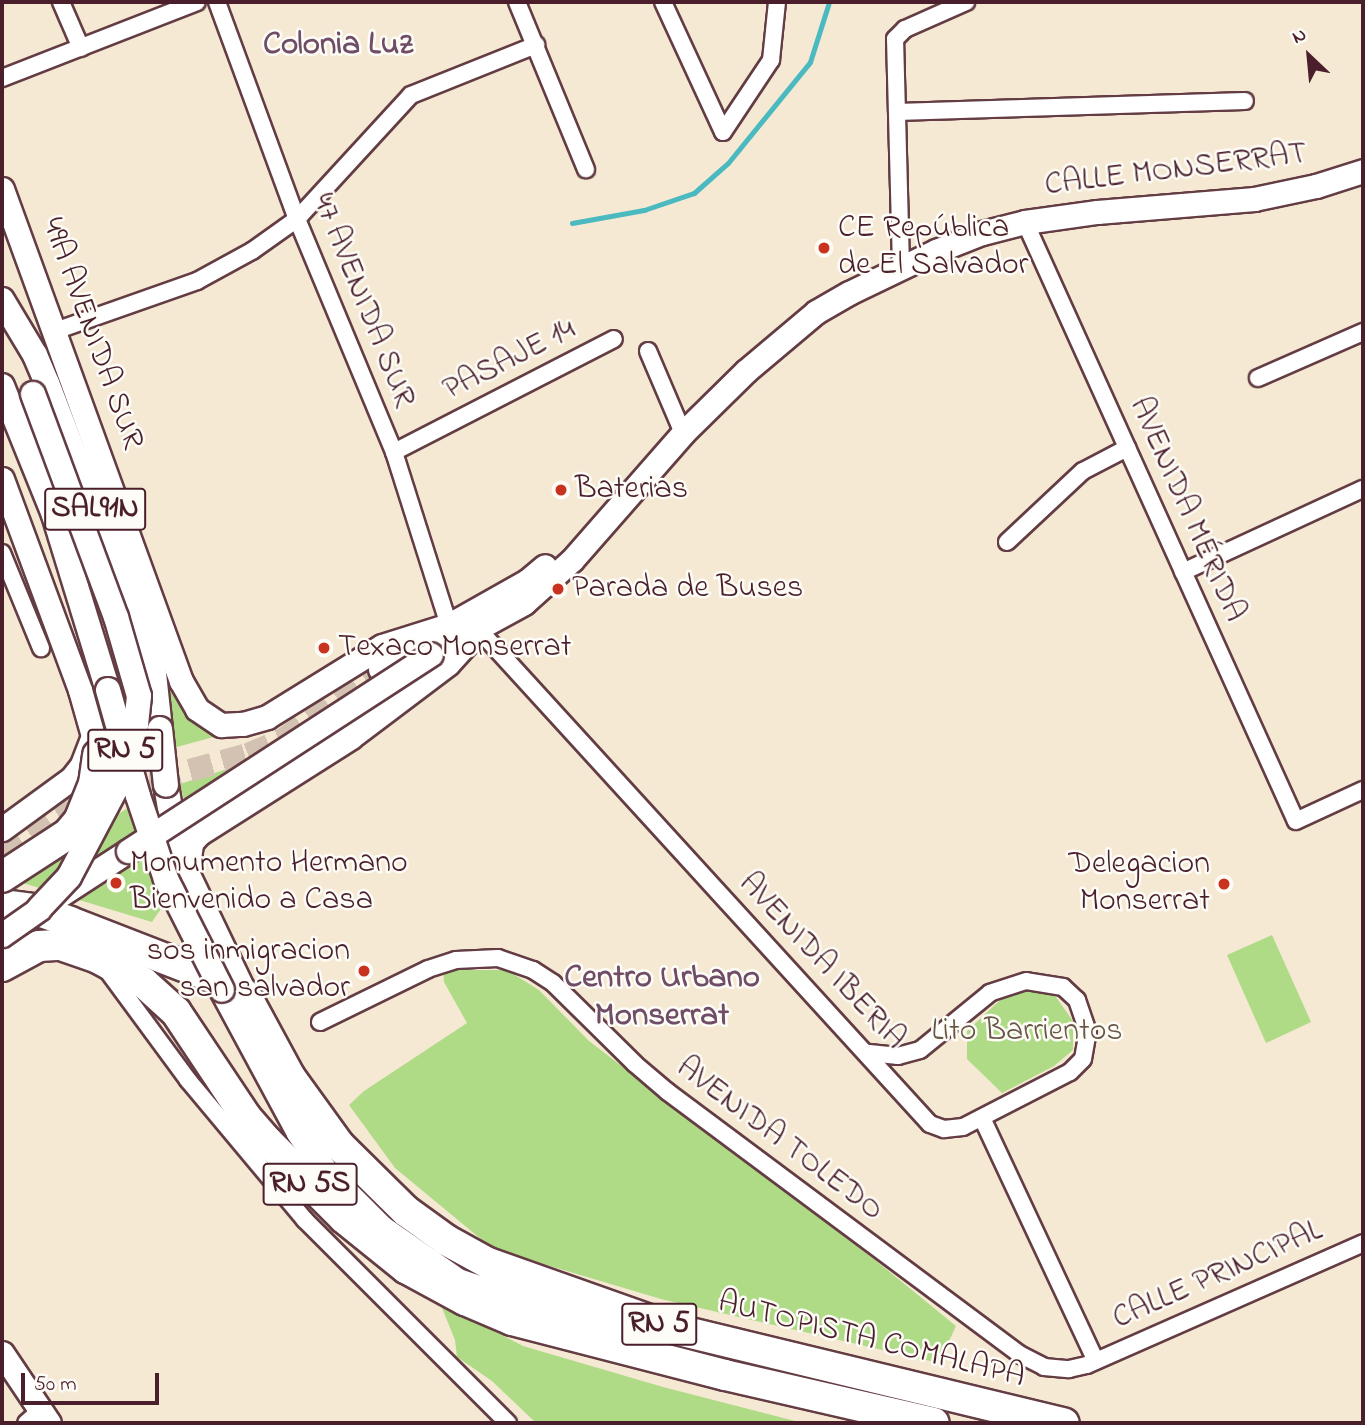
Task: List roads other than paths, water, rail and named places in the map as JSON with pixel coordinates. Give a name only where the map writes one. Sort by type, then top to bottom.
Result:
[{"type":"highway","points":[[2,877],[68,834],[79,821],[94,784],[95,746]]},
{"type":"highway","points":[[2,905],[33,909],[70,922],[225,981],[234,993]]},
{"type":"highway","name":"RN 5S","points":[[2,966],[39,946],[61,945],[98,958],[160,996],[191,1032],[247,1117],[268,1142],[344,1218],[387,1255],[434,1285],[512,1320],[678,1362]]},
{"type":"highway","name":"AUTOPISTA COMALAPA","points":[[234,993],[339,1145],[373,1182],[446,1240],[517,1276],[674,1329],[1063,1423]]},
{"type":"highway","name":"AUTOPISTA COMALAPA","points":[[678,1362],[934,1423]]},
{"type":"main road","name":"49A AVENIDA SUR","points":[[2,300],[36,355],[153,664],[166,785],[174,832],[187,873],[234,993]]},
{"type":"main road","points":[[2,306],[116,617],[139,696],[136,725],[114,790],[69,877],[39,909]]},
{"type":"main road","name":"SAL91N","points":[[2,386],[54,515],[108,690]]},
{"type":"main road","points":[[187,873],[191,843],[199,834],[350,738],[448,664],[479,630]]},
{"type":"main road","name":"RN 5","points":[[108,690],[166,879],[234,993],[285,1110],[320,1163],[356,1203],[397,1240],[471,1286],[616,1332],[678,1362]]},
{"type":"street","points":[[61,2],[81,48]]},
{"type":"street","points":[[2,78],[197,2]]},
{"type":"street","name":"47 AVENIDA SUR","points":[[217,2],[297,219],[394,452],[449,625]]},
{"type":"street","points":[[517,2],[586,169]]},
{"type":"street","points":[[663,2],[723,132],[771,60],[777,2]]},
{"type":"street","points":[[901,267],[897,35],[966,2]]},
{"type":"street","points":[[55,331],[197,281],[252,251],[297,219],[411,95],[536,45]]},
{"type":"street","points":[[897,112],[1245,101]]},
{"type":"street","name":"CALLE MONSERRAT","points":[[2,935],[431,654],[524,603],[572,560],[629,498],[683,433],[746,371],[808,319],[849,293],[901,267],[982,233],[1025,222],[1097,212],[1254,199],[1316,186],[1363,171]]},
{"type":"street","name":"49A AVENIDA SUR","points":[[2,189],[181,681],[191,702],[208,719],[221,725],[232,726],[267,717],[382,646],[449,625]]},
{"type":"street","name":"AVENIDA MÉRIDA","points":[[1025,222],[1296,821],[1363,790]]},
{"type":"street","points":[[1258,378],[1363,332]]},
{"type":"street","name":"PASAJE 14","points":[[394,452],[614,339]]},
{"type":"street","points":[[648,351],[683,433]]},
{"type":"street","points":[[1007,542],[1083,471],[1127,448]]},
{"type":"street","points":[[2,479],[80,690],[95,746],[72,778],[2,829]]},
{"type":"street","points":[[1183,572],[1363,489]]},
{"type":"street","name":"CALLE MONSERRAT","points":[[380,669],[449,625],[527,582],[572,541],[629,498]]},
{"type":"street","points":[[2,553],[41,648]]},
{"type":"street","name":"AVENIDA IBERIA","points":[[479,630],[930,1124],[957,1129],[1070,1072],[1082,1062],[1088,1032],[1077,1000],[1063,987],[1036,981],[1011,984],[985,997],[920,1050],[898,1056],[867,1053]]},
{"type":"street","name":"AVENIDA TOLEDO","points":[[320,1022],[444,963],[485,957],[523,965],[553,984],[635,1064],[668,1092],[1019,1354],[1053,1369],[1069,1369],[1096,1361]]},
{"type":"street","points":[[98,958],[188,1080],[305,1220],[508,1423]]},
{"type":"street","points":[[982,1118],[1096,1361]]},
{"type":"street","name":"CALLE PRINCIPAL","points":[[1096,1361],[1363,1242]]},
{"type":"street","points":[[2,1353],[39,1419]]},
{"type":"waterway","points":[[572,223],[644,210],[694,193],[728,163],[810,62],[829,2]]},
{"type":"tunnel","points":[[2,853],[69,804],[115,778],[157,779],[248,754],[283,739],[380,669]]},
{"type":"place","name":"CE República de El Salvador","points":[[824,248]]},
{"type":"place","name":"Baterias","points":[[561,490]]},
{"type":"place","name":"Parada de Buses","points":[[558,589]]},
{"type":"place","name":"Texaco Monserrat","points":[[324,648]]},
{"type":"place","name":"Monumento Hermano Bienvenido a Casa","points":[[116,883]]},
{"type":"place","name":"Delegacion Monserrat","points":[[1224,884]]},
{"type":"place","name":"sos inmigracion san salvador","points":[[364,971]]},
{"type":"district","name":"Colonia Luz","points":[[338,46]]},
{"type":"district","name":"Centro Urbano Monserrat","points":[[662,998]]},
{"type":"park label","name":"Lito Barrientos","points":[[1027,1032]]}]
